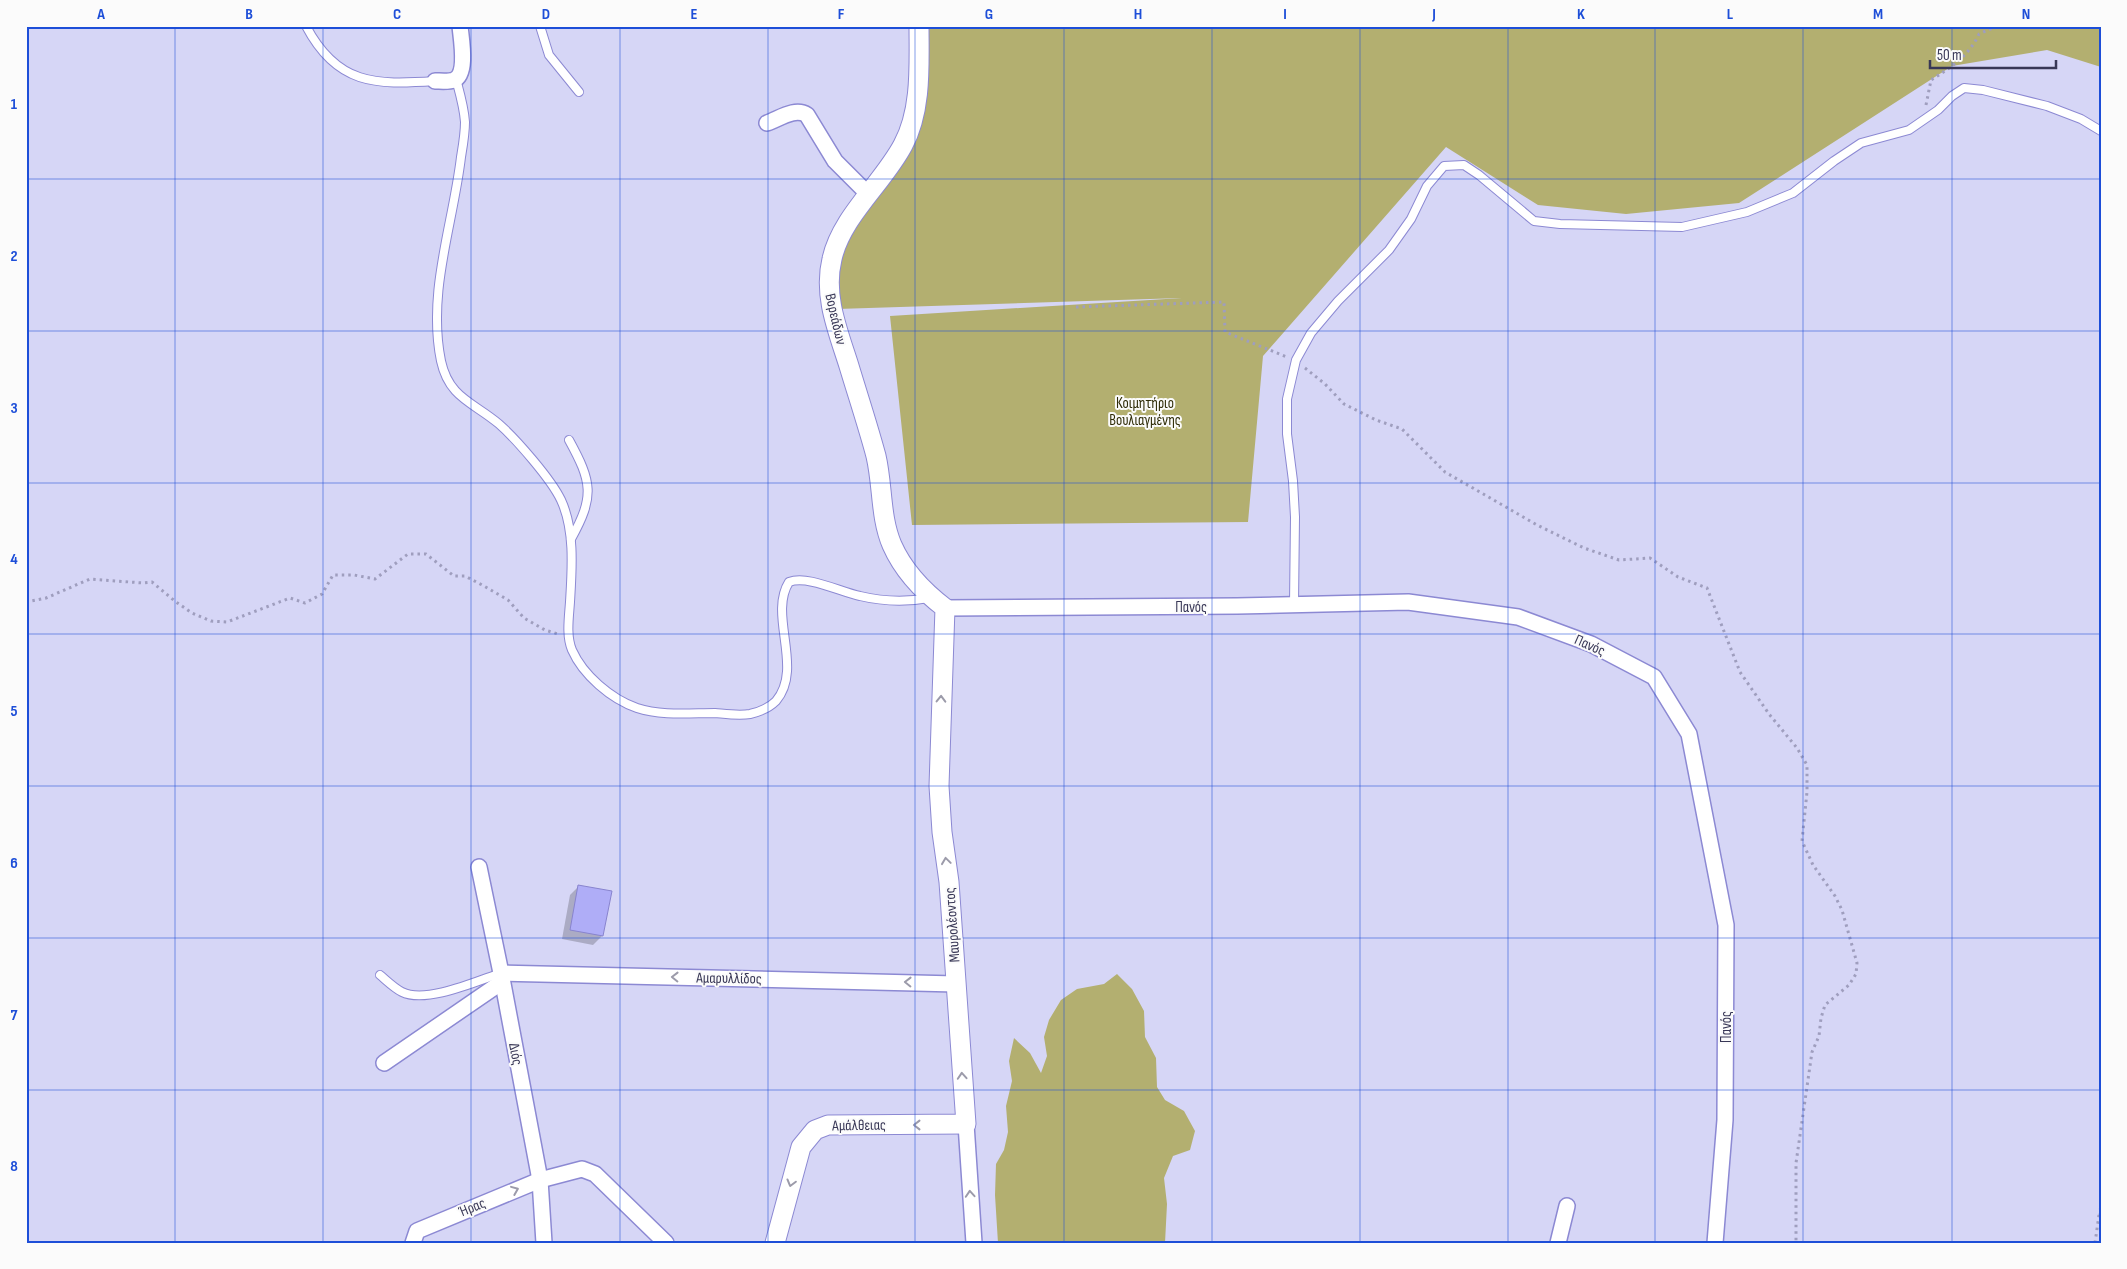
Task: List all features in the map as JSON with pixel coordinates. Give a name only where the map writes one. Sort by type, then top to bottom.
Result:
[{"type":"street","points":[[434,82],[456,79],[462,64],[460,26]]},
{"type":"street","name":"Βορεάδων","points":[[919,26],[918,89],[910,128],[898,154],[843,232],[835,248],[829,282],[831,306],[876,457],[886,530],[893,547],[904,564],[938,603]]},
{"type":"street","points":[[767,123],[792,113],[799,112],[807,115],[835,162],[868,194]]},
{"type":"street","name":"Πανός","points":[[938,603],[1237,606],[1408,602],[1518,617],[1591,644],[1654,677],[1689,734],[1726,925],[1725,1120],[1715,1243]]},
{"type":"street","name":"Μαυρολέοντος","points":[[938,603],[939,786],[942,832],[950,882],[974,1243]]},
{"type":"street","name":"Διός","points":[[479,867],[502,977],[540,1180],[544,1243]]},
{"type":"street","points":[[384,1063],[502,977]]},
{"type":"street","name":"Αμαρυλλίδος","points":[[502,977],[956,984]]},
{"type":"street","name":"Αμάλθειας","points":[[775,1243],[801,1147],[814,1130],[828,1125],[966,1124]]},
{"type":"street","name":"Ήρας","points":[[413,1243],[417,1231],[540,1180],[582,1169],[595,1174],[666,1243]]},
{"type":"street","points":[[1558,1243],[1567,1206]]},
{"type":"lane","points":[[306,26],[314,42],[342,71],[367,81],[397,84],[434,82]]},
{"type":"lane","points":[[540,26],[549,55],[579,92]]},
{"type":"lane","points":[[456,79],[464,107],[465,125],[458,186],[438,285],[438,326],[441,358],[446,379],[471,405],[499,424],[541,470],[561,500],[571,539],[572,572],[569,637],[571,649],[587,673],[607,692],[636,708],[658,712],[748,715],[766,709],[777,700],[785,680],[787,656],[782,600],[789,582],[797,579],[804,580],[862,597],[938,603]]},
{"type":"lane","points":[[1294,604],[1295,517],[1287,434],[1287,399],[1296,360],[1311,333],[1338,301],[1389,250],[1411,219],[1427,186],[1444,166],[1464,164],[1534,221],[1560,224],[1682,227],[1747,212],[1793,193],[1834,161],[1862,143],[1909,130],[1964,88],[1982,90],[2047,106],[2081,119],[2101,131]]},
{"type":"lane","points":[[569,440],[585,474],[588,499],[571,539]]},
{"type":"lane","points":[[380,975],[402,992],[413,994],[433,994],[502,977]]},
{"type":"path","points":[[1926,118],[1926,100],[1931,80],[1952,66],[1973,47],[1979,34],[1998,26]]},
{"type":"path","points":[[1076,307],[1224,302],[1225,332],[1296,360]]},
{"type":"path","points":[[26,602],[46,598],[90,579],[152,582],[192,614],[211,621],[228,622],[290,598],[305,604],[322,594],[333,575],[354,575],[375,579],[408,554],[426,554],[454,576],[465,576],[508,600],[524,618],[545,630],[569,637]]},
{"type":"path","points":[[2095,1243],[2101,1199]]},
{"type":"green space","name":"Κοιμητήριο Βουλιαγμένης","points":[[921,26],[2101,26],[2101,67],[2047,50],[1952,66],[1739,203],[1626,214],[1538,205],[1446,147],[1263,356],[1248,522],[912,525],[890,316],[1182,298],[837,309],[840,249],[911,146]]},
{"type":"green space","points":[[1117,974],[1132,989],[1144,1011],[1145,1037],[1156,1058],[1157,1087],[1165,1100],[1184,1111],[1195,1131],[1190,1150],[1173,1156],[1164,1178],[1167,1204],[1165,1243],[998,1243],[995,1195],[996,1164],[1004,1150],[1008,1132],[1006,1106],[1012,1081],[1009,1061],[1014,1038],[1030,1053],[1041,1073],[1047,1056],[1044,1037],[1049,1020],[1061,1000],[1077,989],[1104,984]]},
{"type":"building","points":[[578,885],[612,891],[603,936],[570,930]]}]
